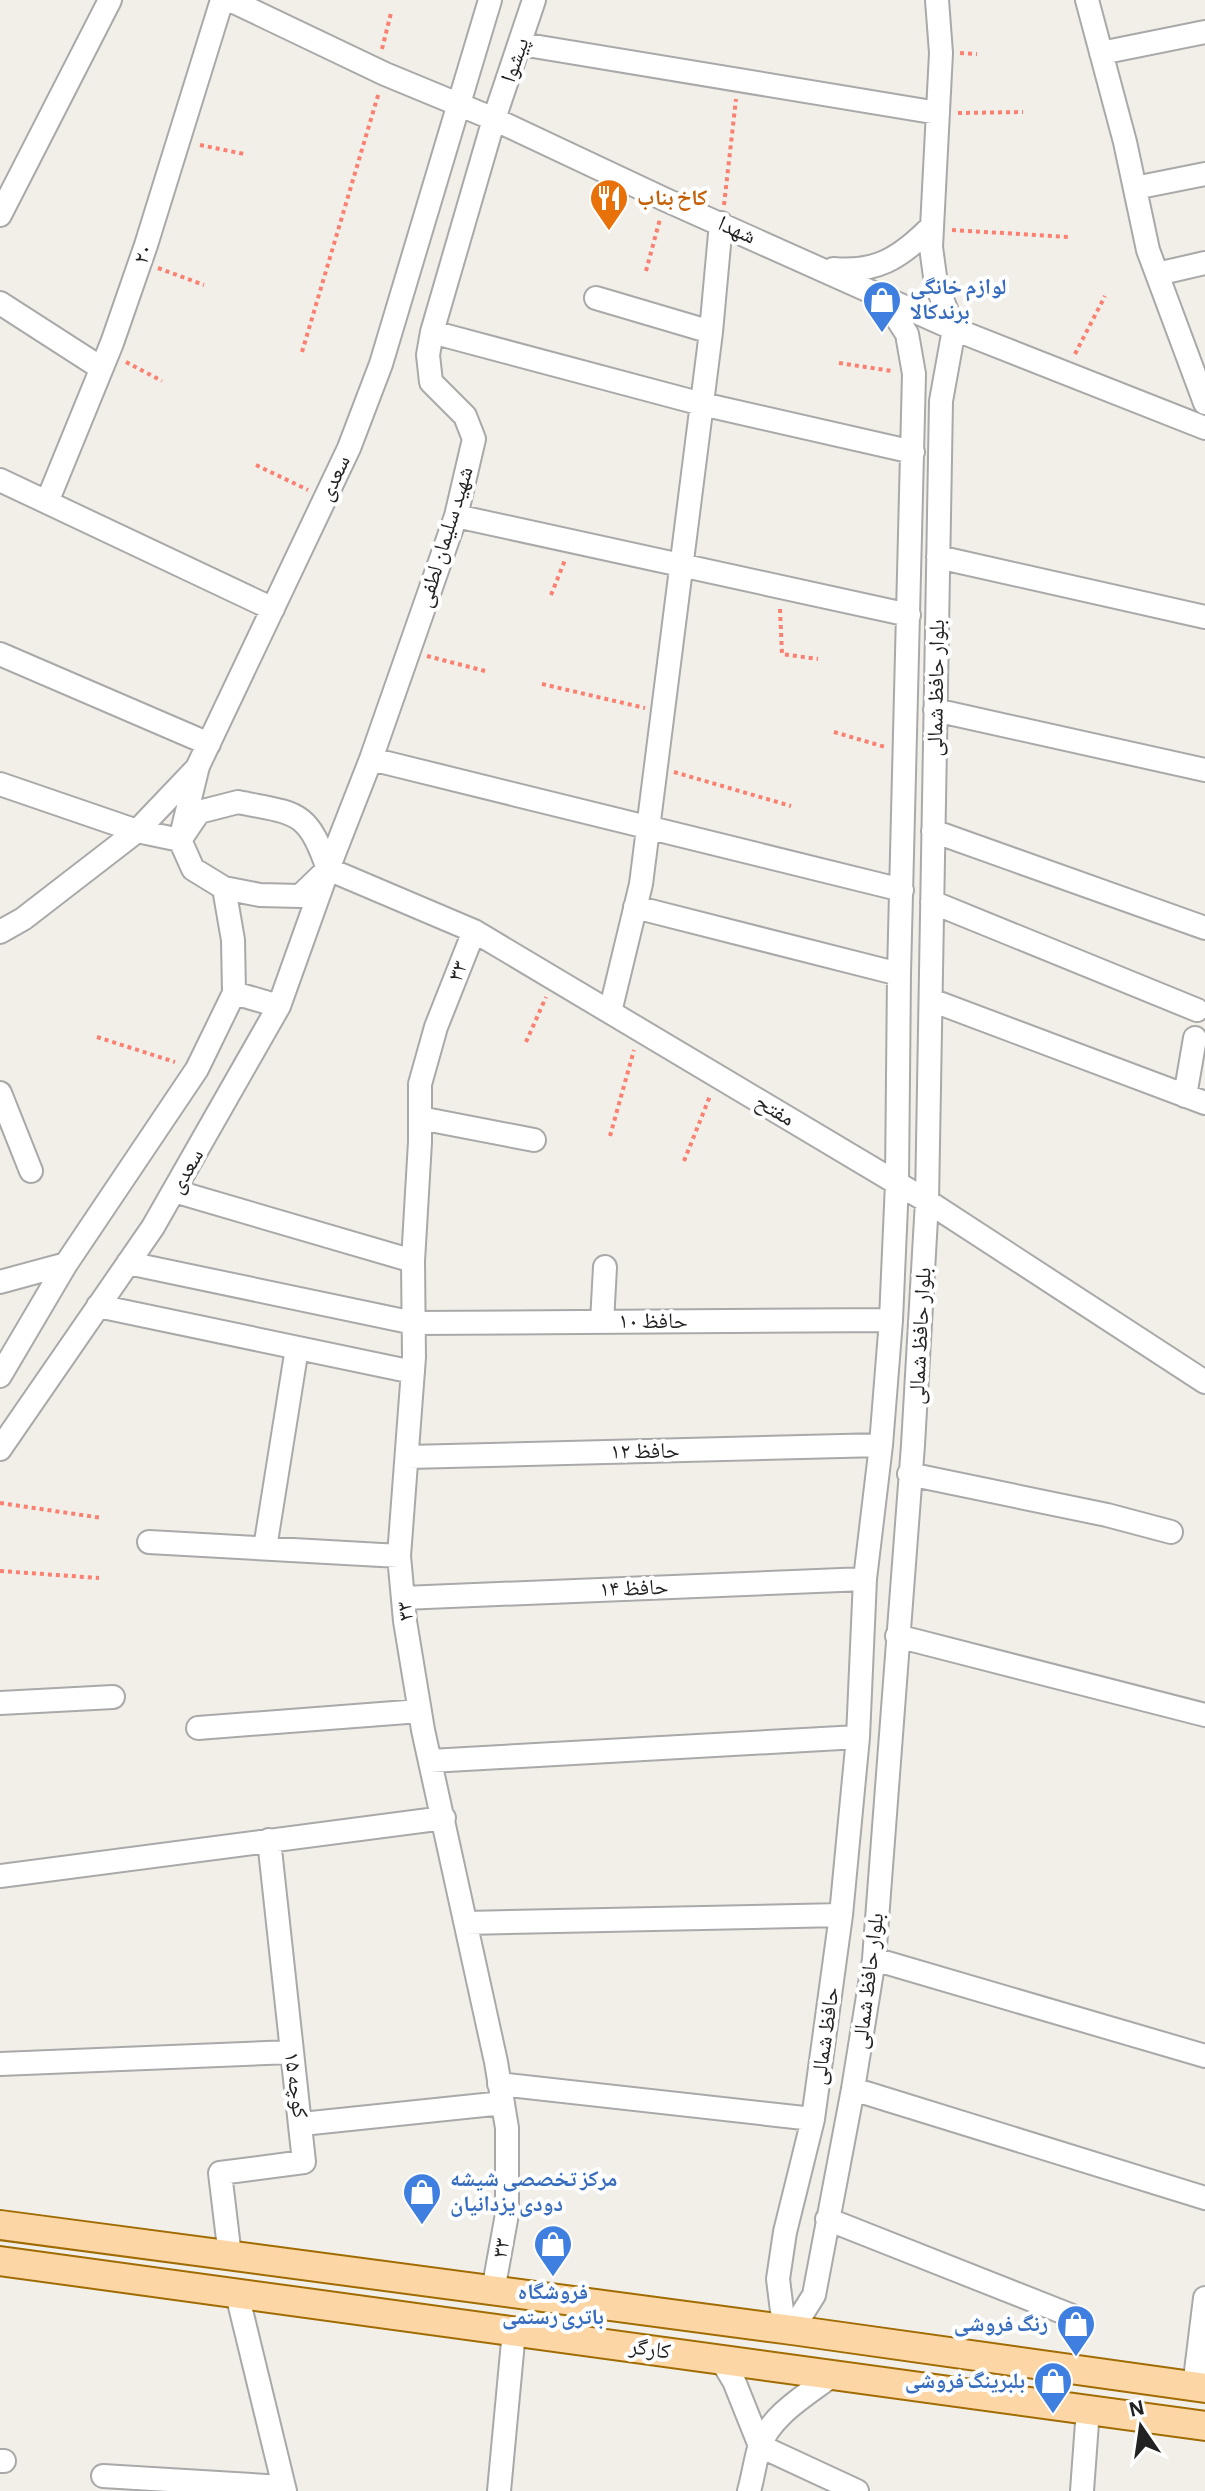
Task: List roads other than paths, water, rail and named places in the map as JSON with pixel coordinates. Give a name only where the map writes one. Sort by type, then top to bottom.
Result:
[{"type":"main road","name":"کارگر","points":[[0,2225],[792,2330],[1200,2388]]},
{"type":"main road","name":"کارگر","points":[[0,2261],[1205,2426]]},
{"type":"street","points":[[0,215],[110,0]]},
{"type":"street","name":"۲۰","points":[[47,502],[140,261],[222,0]]},
{"type":"street","name":"شهدا","points":[[230,0],[380,72],[494,119],[954,329],[1205,428]]},
{"type":"street","name":"پیشوا","points":[[459,104],[490,0]]},
{"type":"street","name":"پیشوا","points":[[494,119],[534,0]]},
{"type":"street","points":[[937,0],[941,53],[930,228],[936,284],[954,329]]},
{"type":"street","points":[[1087,0],[1148,250],[1205,403]]},
{"type":"street","points":[[1101,53],[1205,32]]},
{"type":"street","points":[[521,44],[938,113]]},
{"type":"street","name":"سعدی","points":[[180,840],[198,766],[349,448],[381,364],[459,104]]},
{"type":"street","name":"شهید سلیمان لطفی","points":[[328,869],[371,759],[456,516],[474,439],[465,416],[431,382],[428,355],[494,119]]},
{"type":"street","points":[[1135,188],[1205,174]]},
{"type":"street","points":[[610,1012],[635,907],[648,826],[711,332],[721,223]]},
{"type":"street","points":[[821,268],[852,271],[882,265],[908,250],[930,228]]},
{"type":"street","points":[[1157,274],[1205,263]]},
{"type":"street","name":"بلوار حافظ شمالی","points":[[858,1737],[865,1579],[881,1445],[897,1183],[899,974],[913,452],[914,374],[907,334],[883,297]]},
{"type":"street","points":[[596,298],[711,332]]},
{"type":"street","points":[[0,303],[104,360]]},
{"type":"street","name":"بلوار حافظ شمالی","points":[[792,2330],[814,2295],[874,1959],[922,1322],[927,1201],[941,401],[954,329]]},
{"type":"street","points":[[432,332],[702,404],[913,452]]},
{"type":"street","points":[[0,480],[273,609]]},
{"type":"street","points":[[456,516],[909,615]]},
{"type":"street","points":[[938,557],[1205,617]]},
{"type":"street","points":[[0,654],[209,744]]},
{"type":"street","points":[[935,710],[1205,770]]},
{"type":"street","points":[[371,759],[902,890]]},
{"type":"street","points":[[0,932],[23,919],[137,831],[198,766]]},
{"type":"street","points":[[0,784],[137,831],[180,840]]},
{"type":"street","points":[[238,802],[294,813],[316,835],[328,869],[300,896],[260,895],[224,888],[193,869],[180,840],[199,812],[238,802]]},
{"type":"street","points":[[933,831],[1205,928]]},
{"type":"street","name":"سعدی","points":[[0,1449],[174,1191],[279,1006],[328,869]]},
{"type":"street","name":"مفتح","points":[[328,869],[474,931],[927,1201],[1205,1382]]},
{"type":"street","points":[[0,1376],[66,1264],[197,1069],[234,993],[233,940],[224,888]]},
{"type":"street","points":[[932,902],[1197,1010]]},
{"type":"street","points":[[635,907],[899,974]]},
{"type":"street","name":"۳۳","points":[[474,931],[436,1027],[420,1084],[413,1261],[413,1372],[399,1556],[420,1711],[507,2128],[507,2214],[493,2291]]},
{"type":"street","points":[[234,993],[279,1006]]},
{"type":"street","points":[[931,1000],[1195,1100],[1195,1038]]},
{"type":"street","points":[[0,1093],[31,1171]]},
{"type":"street","points":[[420,1118],[534,1140]]},
{"type":"street","points":[[174,1191],[413,1261]]},
{"type":"street","name":"حافظ ۱۰","points":[[128,1263],[414,1323],[891,1320]]},
{"type":"street","points":[[0,1282],[66,1264]]},
{"type":"street","points":[[602,1322],[605,1267]]},
{"type":"street","points":[[98,1306],[413,1372]]},
{"type":"street","points":[[265,1548],[297,1348]]},
{"type":"street","name":"حافظ ۱۲","points":[[408,1457],[881,1445]]},
{"type":"street","points":[[909,1474],[1107,1515],[1171,1532]]},
{"type":"street","points":[[149,1542],[399,1556]]},
{"type":"street","name":"حافظ ۱۴","points":[[403,1598],[865,1579]]},
{"type":"street","points":[[897,1636],[1205,1715]]},
{"type":"street","points":[[0,1703],[113,1697]]},
{"type":"street","points":[[198,1728],[420,1711]]},
{"type":"street","points":[[430,1761],[858,1737]]},
{"type":"street","name":"حافظ شمالی","points":[[792,2330],[782,2311],[778,2279],[785,2232],[813,2119],[841,1915],[858,1737]]},
{"type":"street","points":[[0,1876],[444,1818]]},
{"type":"street","name":"کوچه ۱۵","points":[[230,2256],[220,2173],[304,2162],[269,1840]]},
{"type":"street","points":[[466,1923],[841,1915]]},
{"type":"street","points":[[874,1959],[1205,2056]]},
{"type":"street","points":[[0,2064],[291,2052]]},
{"type":"street","points":[[853,2089],[1205,2198]]},
{"type":"street","points":[[302,2124],[501,2093],[813,2119]]},
{"type":"street","points":[[827,2219],[1080,2319]]},
{"type":"street","points":[[103,2476],[284,2489],[237,2294]]},
{"type":"street","points":[[1200,2388],[1205,2298]]},
{"type":"street","points":[[499,2491],[514,2331]]},
{"type":"street","points":[[720,2358],[739,2392],[760,2446],[857,2491]]},
{"type":"street","points":[[749,2491],[760,2446],[771,2427],[787,2410],[834,2374]]},
{"type":"street","points":[[1082,2491],[1088,2409]]},
{"type":"place","name":"کاخ بناب","points":[[609,232]]},
{"type":"place","name":"لوازم خانگی برندکالا","points":[[882,334]]},
{"type":"place","name":"مرکز تخصصی شیشه دودی یزدانیان","points":[[422,2226]]},
{"type":"place","name":"فروشگاه باتری رستمی","points":[[553,2278]]},
{"type":"place","name":"رنگ فروشی","points":[[1076,2358]]},
{"type":"place","name":"بلبرینگ فروشی","points":[[1053,2415]]}]
